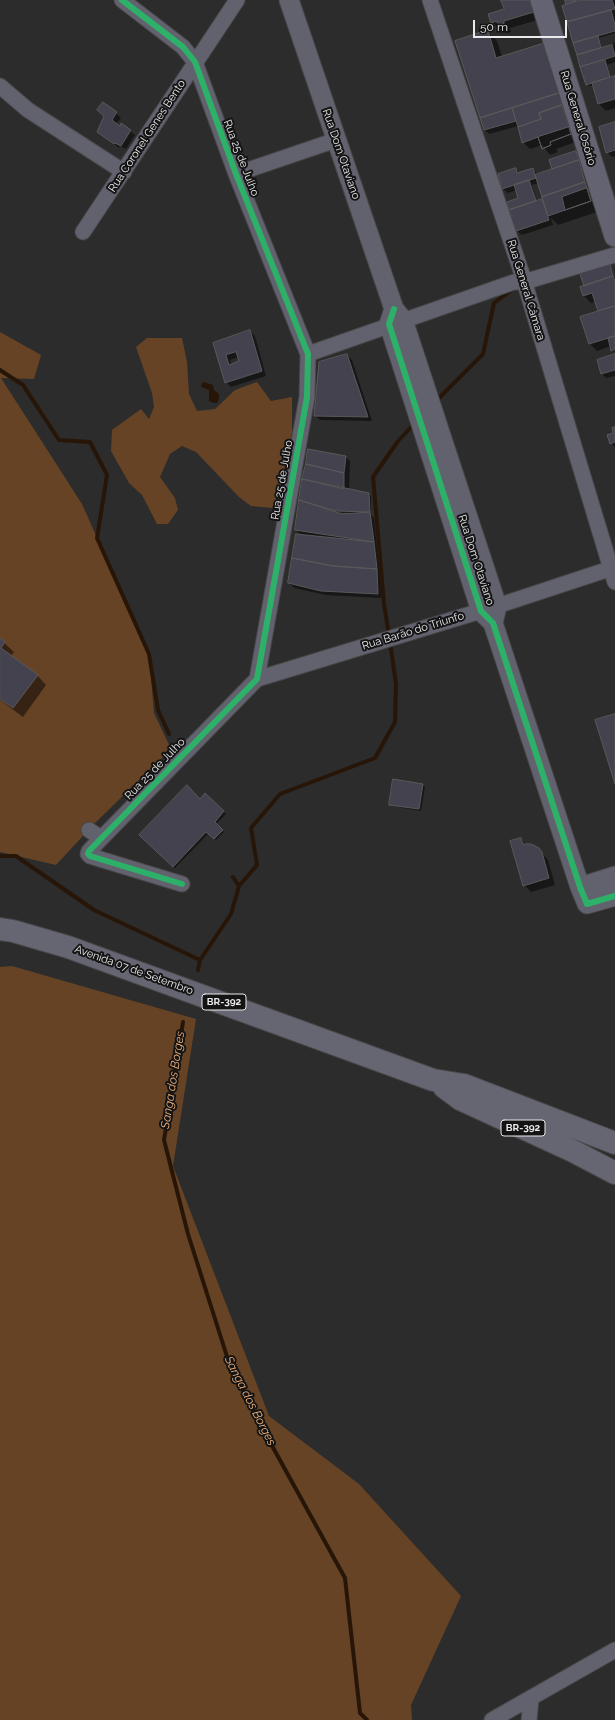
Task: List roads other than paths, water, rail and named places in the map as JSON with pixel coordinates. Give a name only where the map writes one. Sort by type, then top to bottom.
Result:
[{"type":"highway","name":"Avenida 07 de Setembro","points":[[6,930],[75,949],[434,1080],[464,1085],[615,1144]]},
{"type":"highway","name":"Avenida 07 de Setembro","points":[[434,1080],[460,1099],[573,1151],[615,1173]]},
{"type":"main road","name":"Rua General Osório","points":[[541,0],[615,236]]},
{"type":"main road","name":"Rua General Osório","points":[[553,0],[615,203]]},
{"type":"street","name":"Rua 25 de Julho","points":[[122,0],[184,47],[195,62],[236,174],[308,354],[307,397],[257,679],[89,851],[90,856],[182,884]]},
{"type":"street","name":"Rua Coronel Genes Bento","points":[[83,232],[237,0]]},
{"type":"street","name":"Rua Dom Otaviano","points":[[289,0],[584,895]]},
{"type":"street","name":"Rua General Câmara","points":[[430,0],[614,573]]},
{"type":"street","points":[[0,86],[28,110],[124,172]]},
{"type":"street","points":[[236,174],[336,140]]},
{"type":"street","points":[[308,354],[395,318],[520,279],[615,246]]},
{"type":"street","points":[[520,279],[615,255]]},
{"type":"street","name":"Rua Barão do Triunfo","points":[[257,679],[490,613],[614,573]]},
{"type":"street","points":[[88,830],[101,838]]},
{"type":"street","points":[[584,895],[615,876]]},
{"type":"street","points":[[584,895],[615,896]]},
{"type":"street","points":[[492,1720],[615,1650]]},
{"type":"street","points":[[529,1720],[531,1699]]},
{"type":"waterway","points":[[435,402],[483,354],[494,303],[513,289]]},
{"type":"waterway","points":[[0,370],[23,385],[59,440],[90,442],[107,475],[97,538],[149,654],[158,710],[169,734]]},
{"type":"waterway","points":[[389,635],[384,604],[373,477],[398,441],[415,423]]},
{"type":"waterway","points":[[239,886],[257,865],[251,828],[280,794],[375,758],[395,722],[396,684],[390,642]]},
{"type":"waterway","name":"Sanga dos Borges","points":[[0,856],[16,856],[94,910],[200,960],[198,970]]},
{"type":"waterway","points":[[200,960],[231,914],[239,886],[233,877]]},
{"type":"waterway","name":"Sanga dos Borges","points":[[183,1022],[164,1140],[188,1234],[230,1366],[345,1578],[360,1713],[367,1720]]}]
